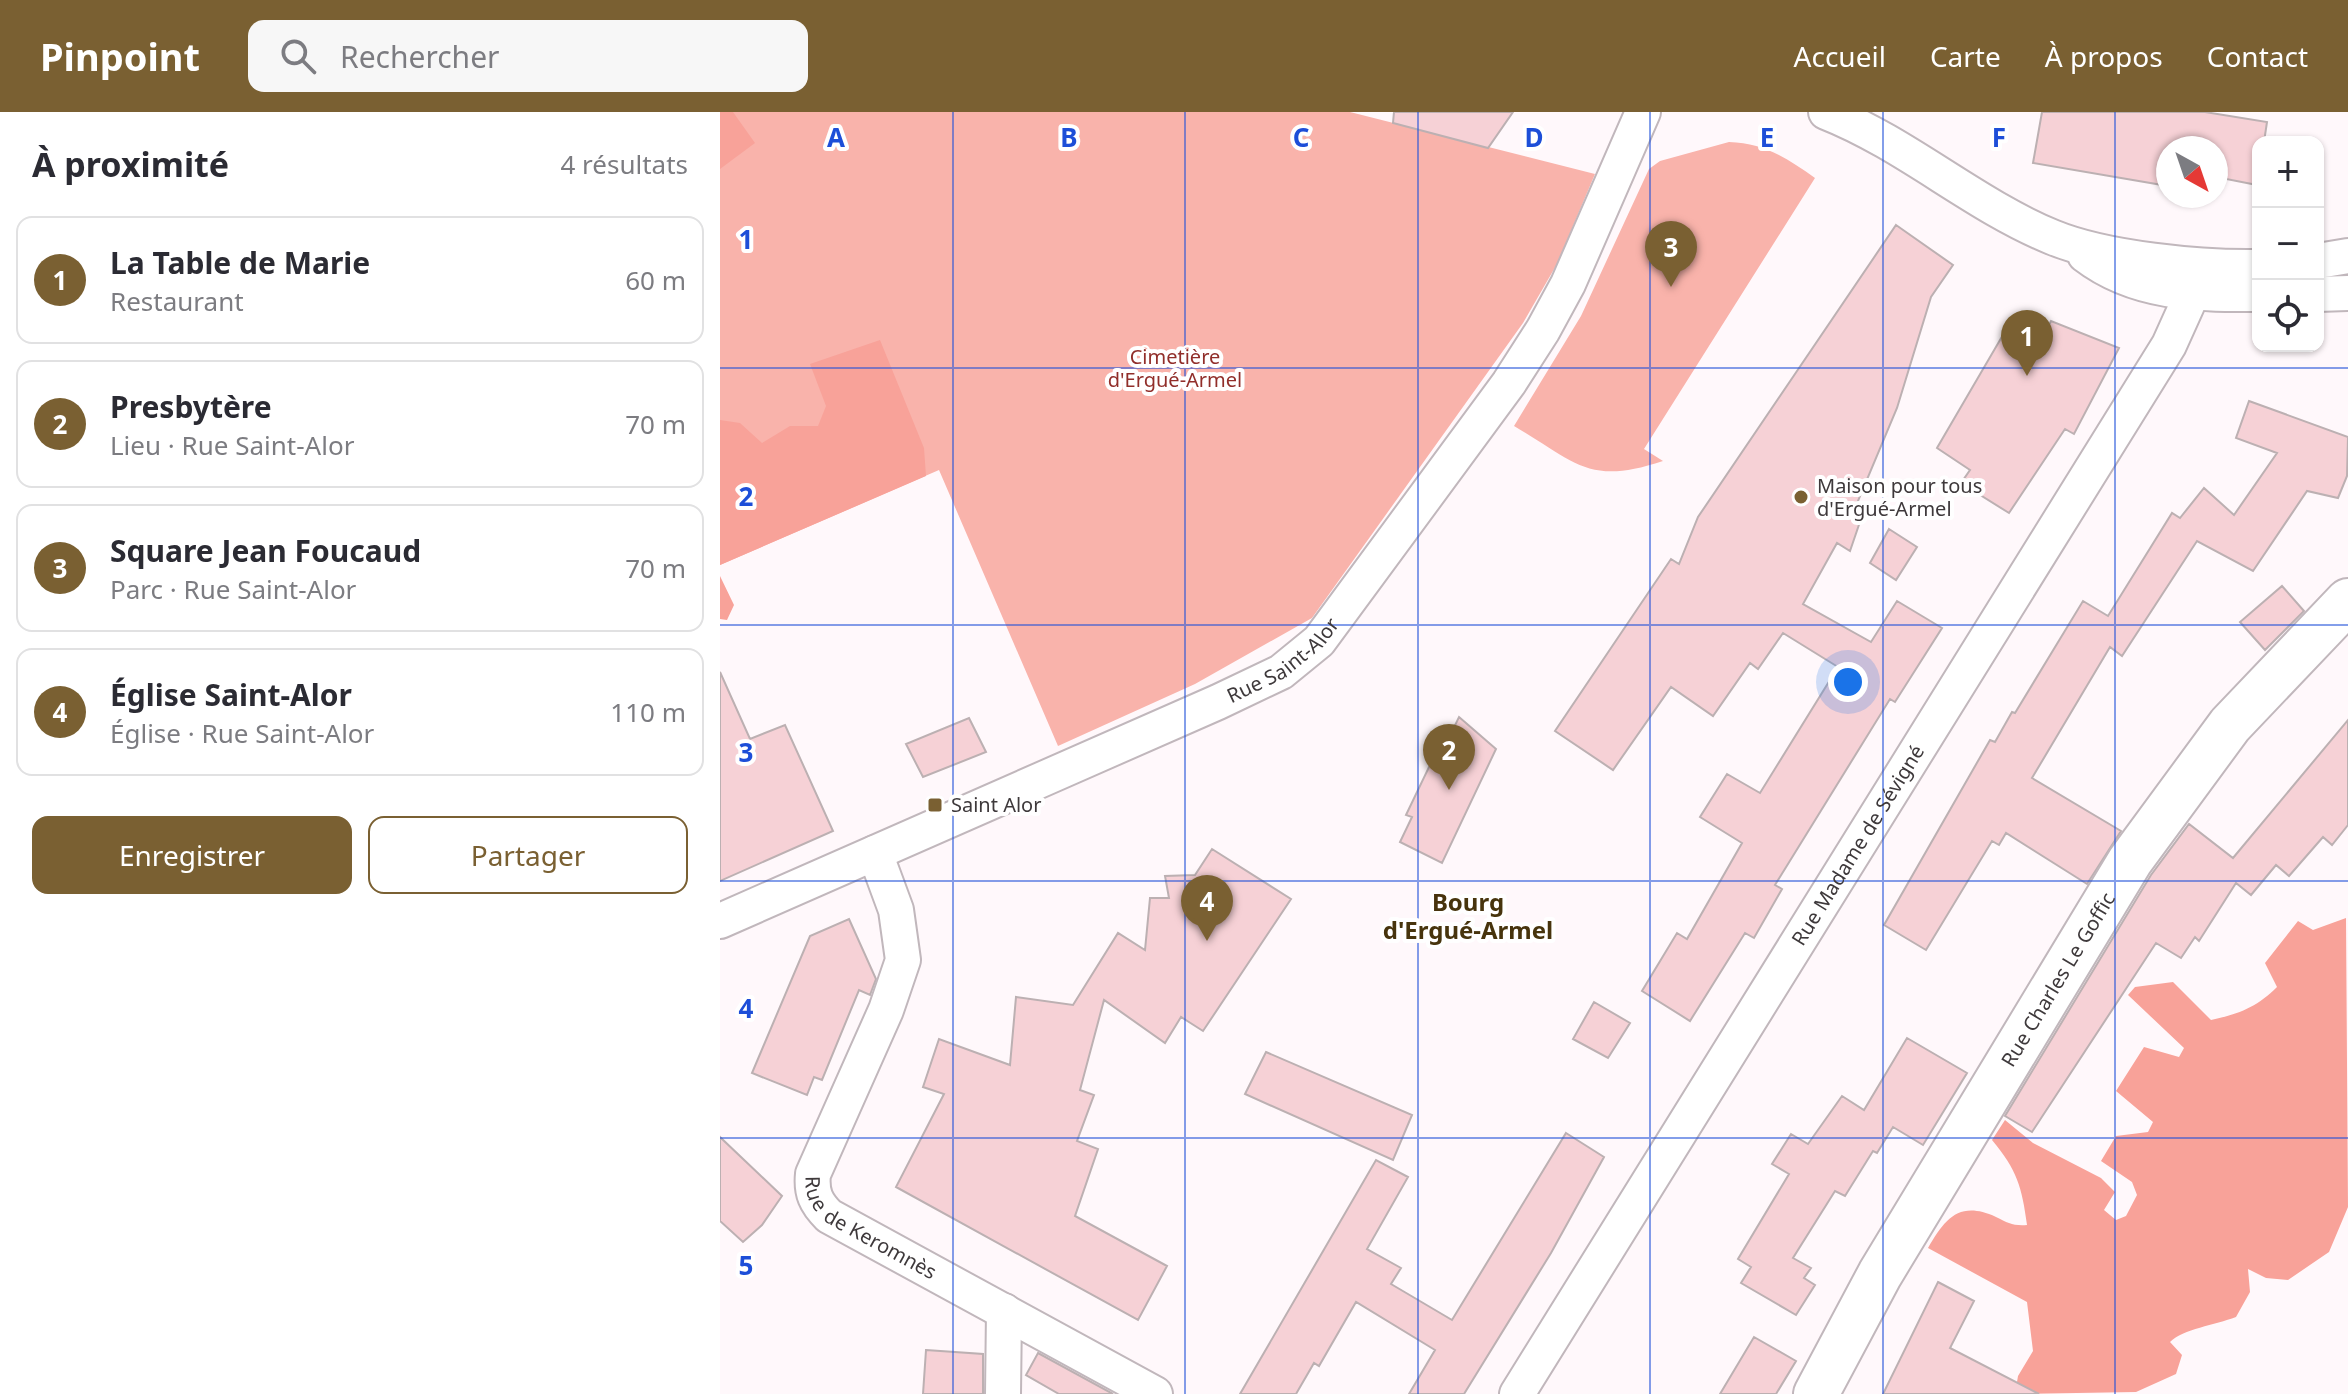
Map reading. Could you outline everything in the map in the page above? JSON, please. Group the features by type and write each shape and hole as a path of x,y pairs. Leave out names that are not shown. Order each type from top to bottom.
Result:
{"street":[{"name":"Rue Saint-Alor","path":"720,921 1218,702 1281,672 1306,655 1347,607 1528,356 1568,284 1643,112"},
{"name":"Rue Saint-Alor","path":"1627,151 1659,112"},
{"path":"1826,112 1874,132 1992,205 2068,243 2116,274 2152,287 2246,268"},
{"path":"2324,260 2348,256"},
{"path":"2187,278 2252,293"},
{"name":"Rue Madame de Sévigné","path":"1517,1394 2169,345 2189,307 2187,278"},
{"path":"2324,294 2348,293"},
{"name":"Rue Charles Le Goffic","path":"1816,1394 1904,1234 2130,861 2230,725 2348,601"},
{"name":"Rue de Keromnès","path":"875,853 896,910 903,960 886,1010 813,1174 811,1189 818,1205 829,1216 1155,1394"},
{"path":"1003,1394 1004,1311"}],"green space":[{"name":"Cimetière d'Ergué-Armel","path":"720,112 1350,112 1595,174 1557,264 1523,323 1312,618 1195,684 1058,746 939,470 720,565"},
{"path":"1729,142 1753,145 1775,153 1815,178 1644,449 1663,461 1617,471 1599,470 1569,459 1514,426 1581,316 1649,169 1660,161"}],"shaded area":[{"path":"720,112 733,112 755,143 720,169"},
{"path":"880,340 924,448 926,476 720,565 720,420 740,423 762,443 790,426 818,426 826,406 810,364"},
{"path":"720,576 734,605 727,620 720,619"},
{"path":"2346,918 2348,1207 2329,1252 2288,1280 2266,1278 2248,1269 2250,1292 2236,1317 2191,1330 2170,1342 2182,1355 2176,1374 2136,1392 2015,1394 2018,1376 2033,1351 2027,1302 1928,1248 1947,1221 1963,1212 1983,1212 2011,1224 2027,1225 2017,1180 1992,1140 2005,1120 2033,1143 2101,1178 2115,1192 2104,1210 2116,1220 2126,1216 2137,1195 2132,1182 2101,1161 2116,1136 2148,1132 2153,1122 2116,1091 2144,1047 2179,1057 2184,1048 2128,995 2135,987 2173,982 2211,1020 2239,1012 2255,1005 2277,987 2265,963 2298,921 2313,930"}],"building":[{"path":"1394,112 1513,112 1488,148 1393,123"},
{"path":"2042,112 2205,112 2267,122 2265,136 2252,136 2252,184 2228,179 2228,136 2156,136 2156,184 2033,163"},
{"name":"Maison pour tous d'Ergué-Armel","path":"1896,225 1953,265 1931,297 1897,408 1855,508 1863,513 1850,551 1837,543 1803,604 1871,642 1897,601 1942,628 1895,702 1890,699 1775,885 1782,889 1754,938 1745,933 1690,1021 1642,991 1677,933 1687,939 1742,843 1700,817 1727,774 1760,793 1838,667 1783,633 1758,669 1750,663 1713,716 1671,687 1613,770 1555,731 1671,559 1679,564 1698,517"},
{"path":"2014,316 2046,331 2051,321 2119,348 2074,434 2065,429 2009,513 1961,483 1970,470 1937,448"},
{"path":"2249,401 2348,437 2347,476 2338,498 2307,491 2253,571 2197,541 2122,656 2110,647 2032,778 2121,831 2087,884 2006,833 1999,845 1992,841 1926,950 1884,925 1990,740 1995,742 2012,712 2015,713 2083,601 2108,616 2172,513 2180,518 2204,488 2234,515 2277,453 2236,438"},
{"path":"1889,529 1917,547 1896,580 1870,563"},
{"path":"2282,586 2304,611 2265,650 2240,622"},
{"path":"720,672 750,739 785,725 833,831 720,881"},
{"path":"1459,717 1496,749 1442,863 1400,842 1412,817 1406,815 1442,740 1447,742"},
{"path":"969,718 986,752 923,777 906,744"},
{"path":"2348,720 2348,825 2332,845 2323,837 2289,876 2276,865 2251,895 2236,883 2199,941 2195,937 2181,958 2156,943 2032,1132 2005,1116 2151,875 2189,824 2233,858"},
{"path":"1212,849 1291,899 1203,1031 1181,1017 1165,1043 1104,1000 1080,1090 1094,1095 1077,1141 1098,1149 1075,1216 1167,1266 1138,1320 896,1187 944,1094 923,1087 939,1039 1010,1065 1016,997 1073,1005 1118,933 1145,950 1150,898 1169,898 1165,876 1195,875"},
{"path":"849,919 876,979 870,995 859,990 822,1080 814,1077 807,1095 752,1073 810,936"},
{"path":"1594,1002 1630,1023 1608,1058 1573,1039"},
{"path":"1907,1038 1967,1073 1923,1145 1893,1127 1877,1153 1873,1151 1845,1196 1835,1191 1793,1258 1811,1268 1804,1278 1815,1285 1796,1315 1741,1283 1751,1267 1738,1259 1789,1174 1772,1164 1791,1134 1808,1144 1842,1096 1864,1110"},
{"path":"1266,1052 1412,1115 1393,1160 1245,1094"},
{"path":"1566,1133 1604,1157 1551,1253 1464,1394 1409,1394 1435,1350 1356,1302 1319,1366 1314,1363 1296,1394 1240,1394 1376,1160 1408,1177 1367,1249 1401,1268 1391,1284 1452,1320"},
{"path":"720,1137 782,1196 762,1225 743,1242 720,1221"},
{"path":"1938,1282 1974,1301 1950,1348 2039,1394 1883,1394"},
{"path":"1754,1337 1796,1361 1776,1394 1720,1394"},
{"path":"926,1350 983,1354 983,1394 923,1394"},
{"path":"1038,1353 1113,1394 1059,1394 1026,1375"}],"place":[{"name":"Square Jean Foucaud","path":"1671,287"},
{"name":"La Table de Marie","path":"2027,376"},
{"name":"Maison pour tous d'Ergué-Armel","path":"1801,497"},
{"name":"Presbytère","path":"1449,790"},
{"name":"Saint Alor","path":"935,805"},
{"name":"Église Saint-Alor","path":"1207,941"}],"district":[{"name":"Bourg d'Ergué-Armel","path":"1468,917"}]}
